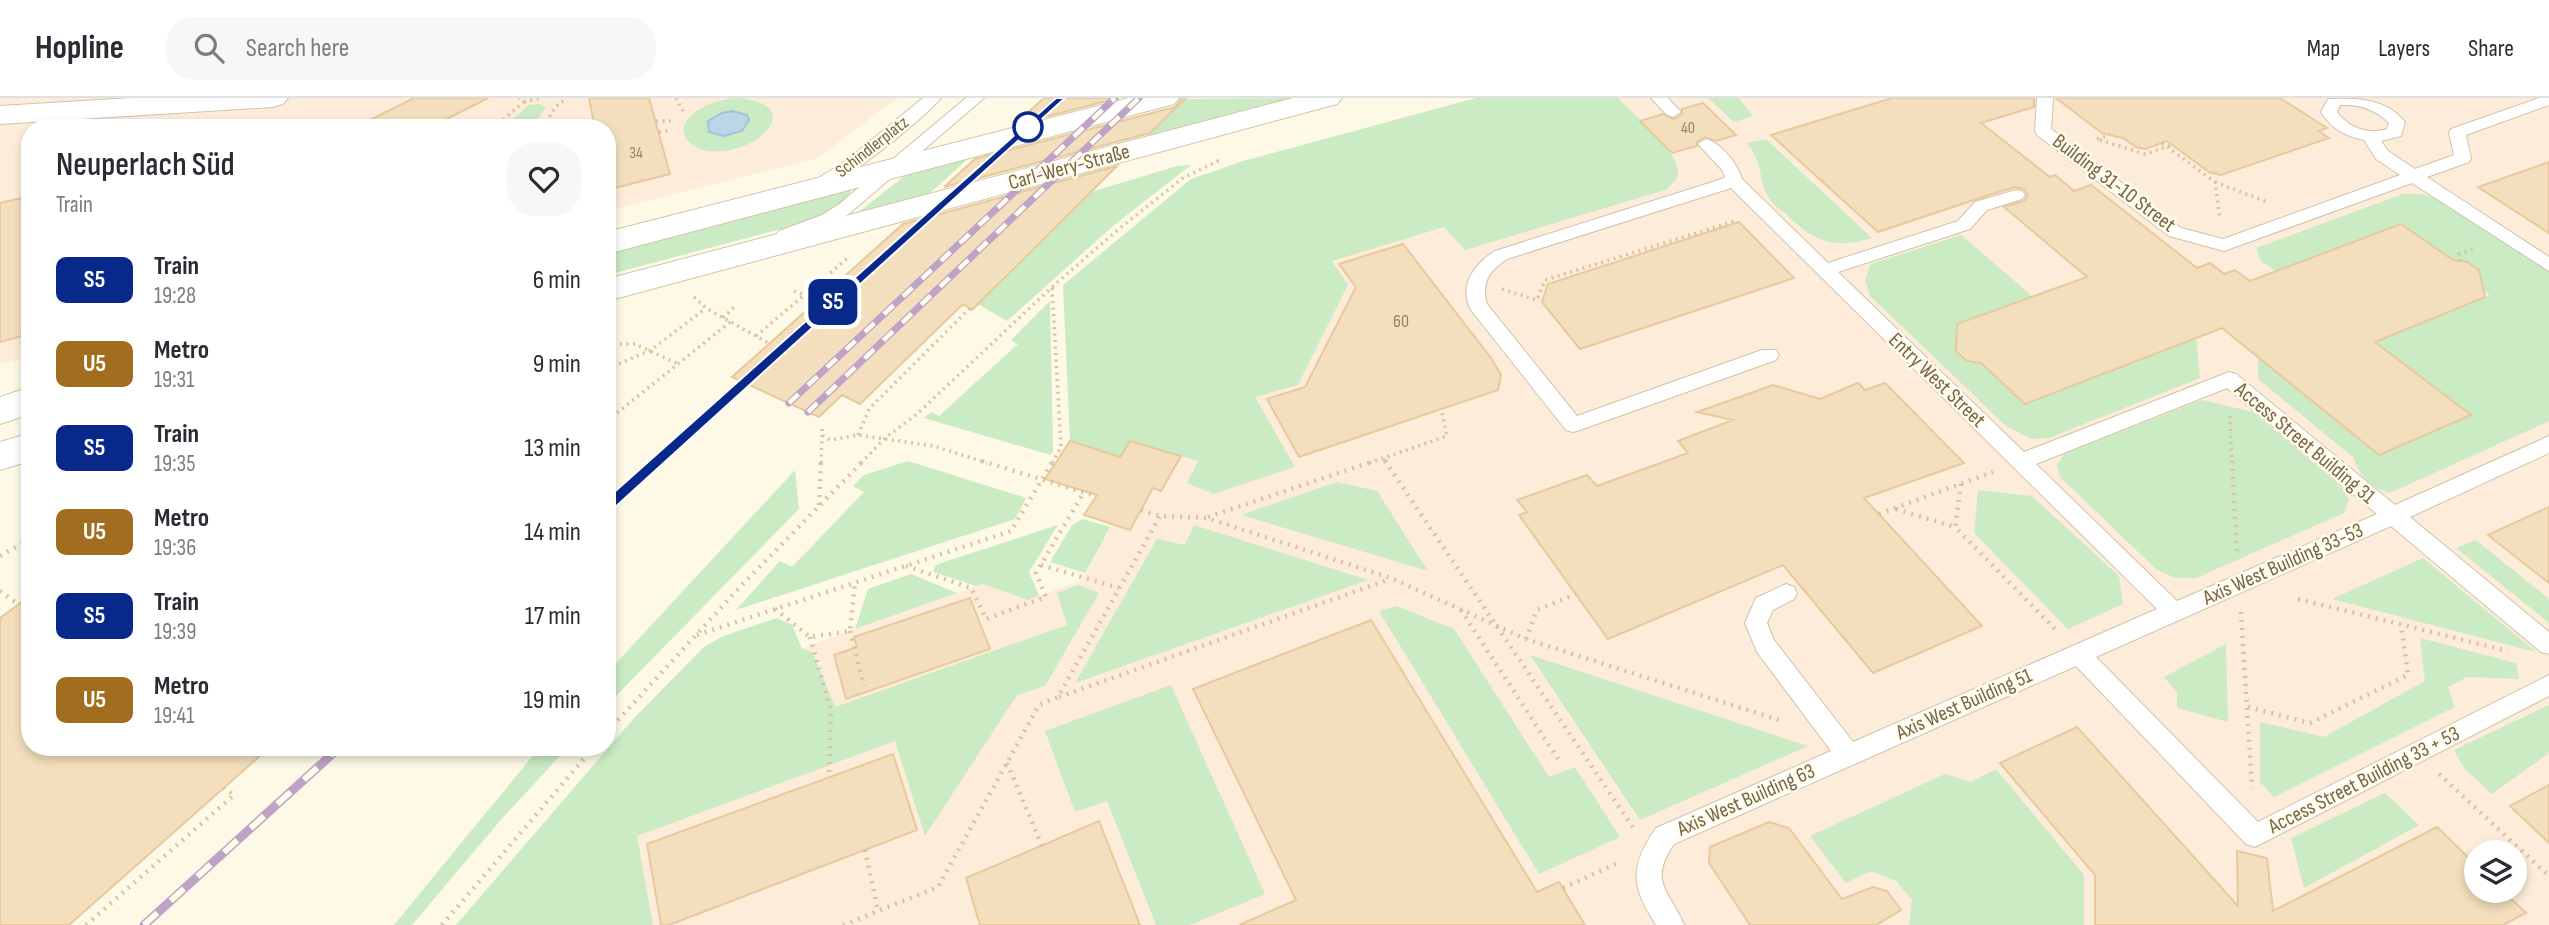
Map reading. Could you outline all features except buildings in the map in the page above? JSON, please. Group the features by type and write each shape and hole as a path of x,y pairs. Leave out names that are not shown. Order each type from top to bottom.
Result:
{"main road":[{"path":"0,116 273,98"},
{"name":"Carl-Wery-Straße","path":"616,241 1164,98"},
{"name":"Carl-Wery-Straße","path":"616,288 1327,98"},
{"path":"0,411 21,403"},
{"path":"0,456 21,449"}],"lane":[{"name":"Schindlerplatz","path":"809,190 853,164 933,98"},
{"name":"Schindlerplatz","path":"770,246 780,237 828,219 861,196 976,98"},
{"path":"1659,98 1673,112"},
{"name":"Building 31-10 Street","path":"2045,98 2042,131 2175,232 2224,244"},
{"path":"2224,244 2463,158 2457,133 2547,103"},
{"path":"2370,136 2382,155 2549,265"},
{"name":"Entry West Street","path":"1706,144 1731,169 1734,181 2174,612"},
{"path":"1734,181 1501,255 1485,265 1476,278 1474,292 1478,306 1573,425 1769,355"},
{"path":"1825,270 1964,225 1981,206 2016,195"},
{"name":"Access Street Building 31","path":"2020,461 2229,379 2392,516"},
{"name":"Axis West Building 33-53","path":"2079,654 2549,444"},
{"path":"2392,516 2549,645"},
{"path":"1786,593 1764,604 1756,623 1765,645 1842,747"},
{"name":"Axis West Building 51","path":"1842,747 2079,654"},
{"name":"Access Street Building 33 + 53","path":"2079,654 2255,836 2549,685"},
{"name":"Axis West Building 63","path":"1651,855 1665,836 1842,747"},
{"path":"1651,855 1647,878 1654,898 1671,925"}],"path":[{"path":"519,98 524,102"},
{"path":"504,119 524,102 541,98"},
{"path":"548,119 555,107 567,98"},
{"path":"676,98 683,111"},
{"path":"656,121 675,121"},
{"path":"659,132 672,130"},
{"path":"2098,139 2145,154 2170,146"},
{"path":"2162,143 2170,146 2215,182 2302,216"},
{"path":"616,722 885,438 917,414 1052,287 1183,178 1222,159"},
{"path":"2215,182 2224,244"},
{"path":"1478,306 1493,286 1537,300 1543,293 1545,280 1742,218"},
{"path":"756,336 858,250"},
{"path":"696,635 1011,531 1061,447 1052,287"},
{"path":"794,291 804,295"},
{"path":"723,318 736,305"},
{"path":"616,365 651,350 705,308"},
{"path":"858,435 869,408 970,308"},
{"path":"616,414 730,322 770,344"},
{"path":"616,342 622,340 640,344 678,364"},
{"path":"2229,379 2238,584"},
{"path":"1207,518 1447,436 1441,408"},
{"path":"819,506 822,432 830,440 858,435 934,446 1096,496"},
{"path":"1384,458 1651,855 1610,865 1563,888"},
{"path":"1879,514 2020,461"},
{"path":"1955,527 1961,484"},
{"path":"906,565 971,588 986,619 1046,597 1037,573 1084,492"},
{"path":"1894,508 1955,527 2079,654"},
{"path":"1141,510 1160,516 1207,518 1391,578 1526,639 1842,747"},
{"path":"1058,697 1160,516"},
{"path":"0,556 21,543"},
{"path":"1041,565 1119,589"},
{"path":"843,925 938,887 1039,705 1391,578"},
{"path":"855,582 850,631 864,686"},
{"path":"0,591 18,604"},
{"path":"1526,639 1537,610 1576,594"},
{"path":"2298,599 2509,651"},
{"path":"1460,608 1558,759"},
{"path":"775,609 810,637 831,711 829,777"},
{"path":"2248,708 2310,723 2408,674 2401,624"},
{"path":"2243,629 2255,836"},
{"path":"810,637 850,631"},
{"path":"2416,752 2549,876"},
{"path":"442,925 585,756"},
{"path":"1007,762 1042,846"},
{"path":"86,925 234,795 224,788"},
{"path":"866,850 878,911"}],"shaded area":[{"path":"0,98 897,98 818,158 616,209 616,119 21,119 21,359 0,364"},
{"path":"1551,98 2549,98 2549,925 468,925 676,699 819,642 983,584 1028,600 1080,581 1134,483 1109,475 1130,441 1087,319"}],"green space":[{"path":"736,98 758,102 770,109 773,118 769,128 745,146 709,151 694,146 685,136 688,118 709,104"},
{"path":"1307,98 1143,141 1186,99"},
{"path":"1476,98 1618,98 1671,154 1676,163 1677,178 1665,190 1465,250 1444,227 1332,261 1348,285 1298,385 1255,397 1295,467 1213,494 1187,483 1198,461 1130,441 1120,457 1070,441 1063,285 1191,179 1243,161"},
{"path":"1708,98 1739,98 1753,116 1734,122"},
{"path":"540,104 546,108 537,119 514,119 529,105"},
{"path":"1766,139 1872,238 1846,243 1824,240 1805,230 1774,204 1766,191 1756,157 1747,143"},
{"path":"970,157 920,202 854,216 908,173"},
{"path":"1191,165 1113,226 1007,321 978,304 1091,192 1177,166"},
{"path":"852,189 837,206 800,224 616,273 616,248"},
{"path":"2403,194 2420,194 2439,199 2549,272 2549,421 2390,493 2367,480 2359,471 2354,458 2258,379 2258,358 2379,455 2471,415 2375,342 2490,295 2471,281 2479,270 2467,262 2454,260 2401,224 2276,271 2261,261 2256,248"},
{"path":"1961,235 2032,296 1959,323 1956,351 1967,361 1981,363 2025,404 2196,338 2200,378 2049,438 2031,439 2006,426 1870,296 1865,280 1871,264"},
{"path":"1050,301 1051,455 924,418 931,412 939,416 1018,344 1011,340"},
{"path":"2202,400 2253,412 2341,486 2349,500 2344,513 2196,578 2176,578 2157,570 2060,477 2057,465 2064,454"},
{"path":"908,461 1026,498 1015,519 736,610 780,561 792,567 864,492 853,486 864,475"},
{"path":"795,470 799,509 616,696 616,663"},
{"path":"1337,482 1377,491 1428,571 1241,515"},
{"path":"1978,490 2032,496 2119,576 2123,604 2068,629 1974,533"},
{"path":"1083,519 1110,527 1085,573 1050,562 1072,525"},
{"path":"1058,525 1029,572 1039,596 1028,600 983,584 976,586 933,572 935,566 941,563"},
{"path":"1194,525 1368,580 1075,683 1157,539 1185,545"},
{"path":"2476,540 2549,599 2549,623 2456,548"},
{"path":"2423,558 2536,652 2332,599"},
{"path":"911,574 957,593 855,629 868,589"},
{"path":"1078,585 1099,593 1045,686 1017,695 925,836 895,741 637,836 653,925 456,925 601,756 616,756 616,739 635,717 704,647 723,636 777,618 792,625 802,649 812,652 835,707 1067,625 1057,593"},
{"path":"1396,606 1454,629 1549,777 1575,767 1620,837 1539,874 1379,611"},
{"path":"2420,638 2516,663 2519,679 2467,677 2448,687 2455,707 2274,797 2260,782 2260,722 2324,737 2425,681"},
{"path":"2226,644 2228,722 2177,708 2177,693 2164,677"},
{"path":"1530,655 1808,746 1640,820"},
{"path":"1171,685 1265,894 1190,925 1156,925 1107,801 1075,812 1045,731"},
{"path":"2549,705 2549,753 2492,794 2464,768 2454,750"},
{"path":"533,756 560,756 499,822 412,925 394,925"},
{"path":"1996,769 2084,875 2084,925 1909,925 1912,900 1896,881 1871,871 1846,883 1810,836 1945,774 1971,782"},
{"path":"2385,793 2419,825 2304,888 2291,838"}],"water":[{"path":"732,111 747,115 749,120 742,131 724,136 709,132 708,121"}],"railway":[{"path":"656,463 1060,98"},
{"path":"789,403 1115,98"},
{"path":"808,412 1139,98"},
{"path":"616,499 658,461"},
{"path":"144,925 330,756"}],"train":[{"name":"S5","path":"616,499 1060,98"}]}
